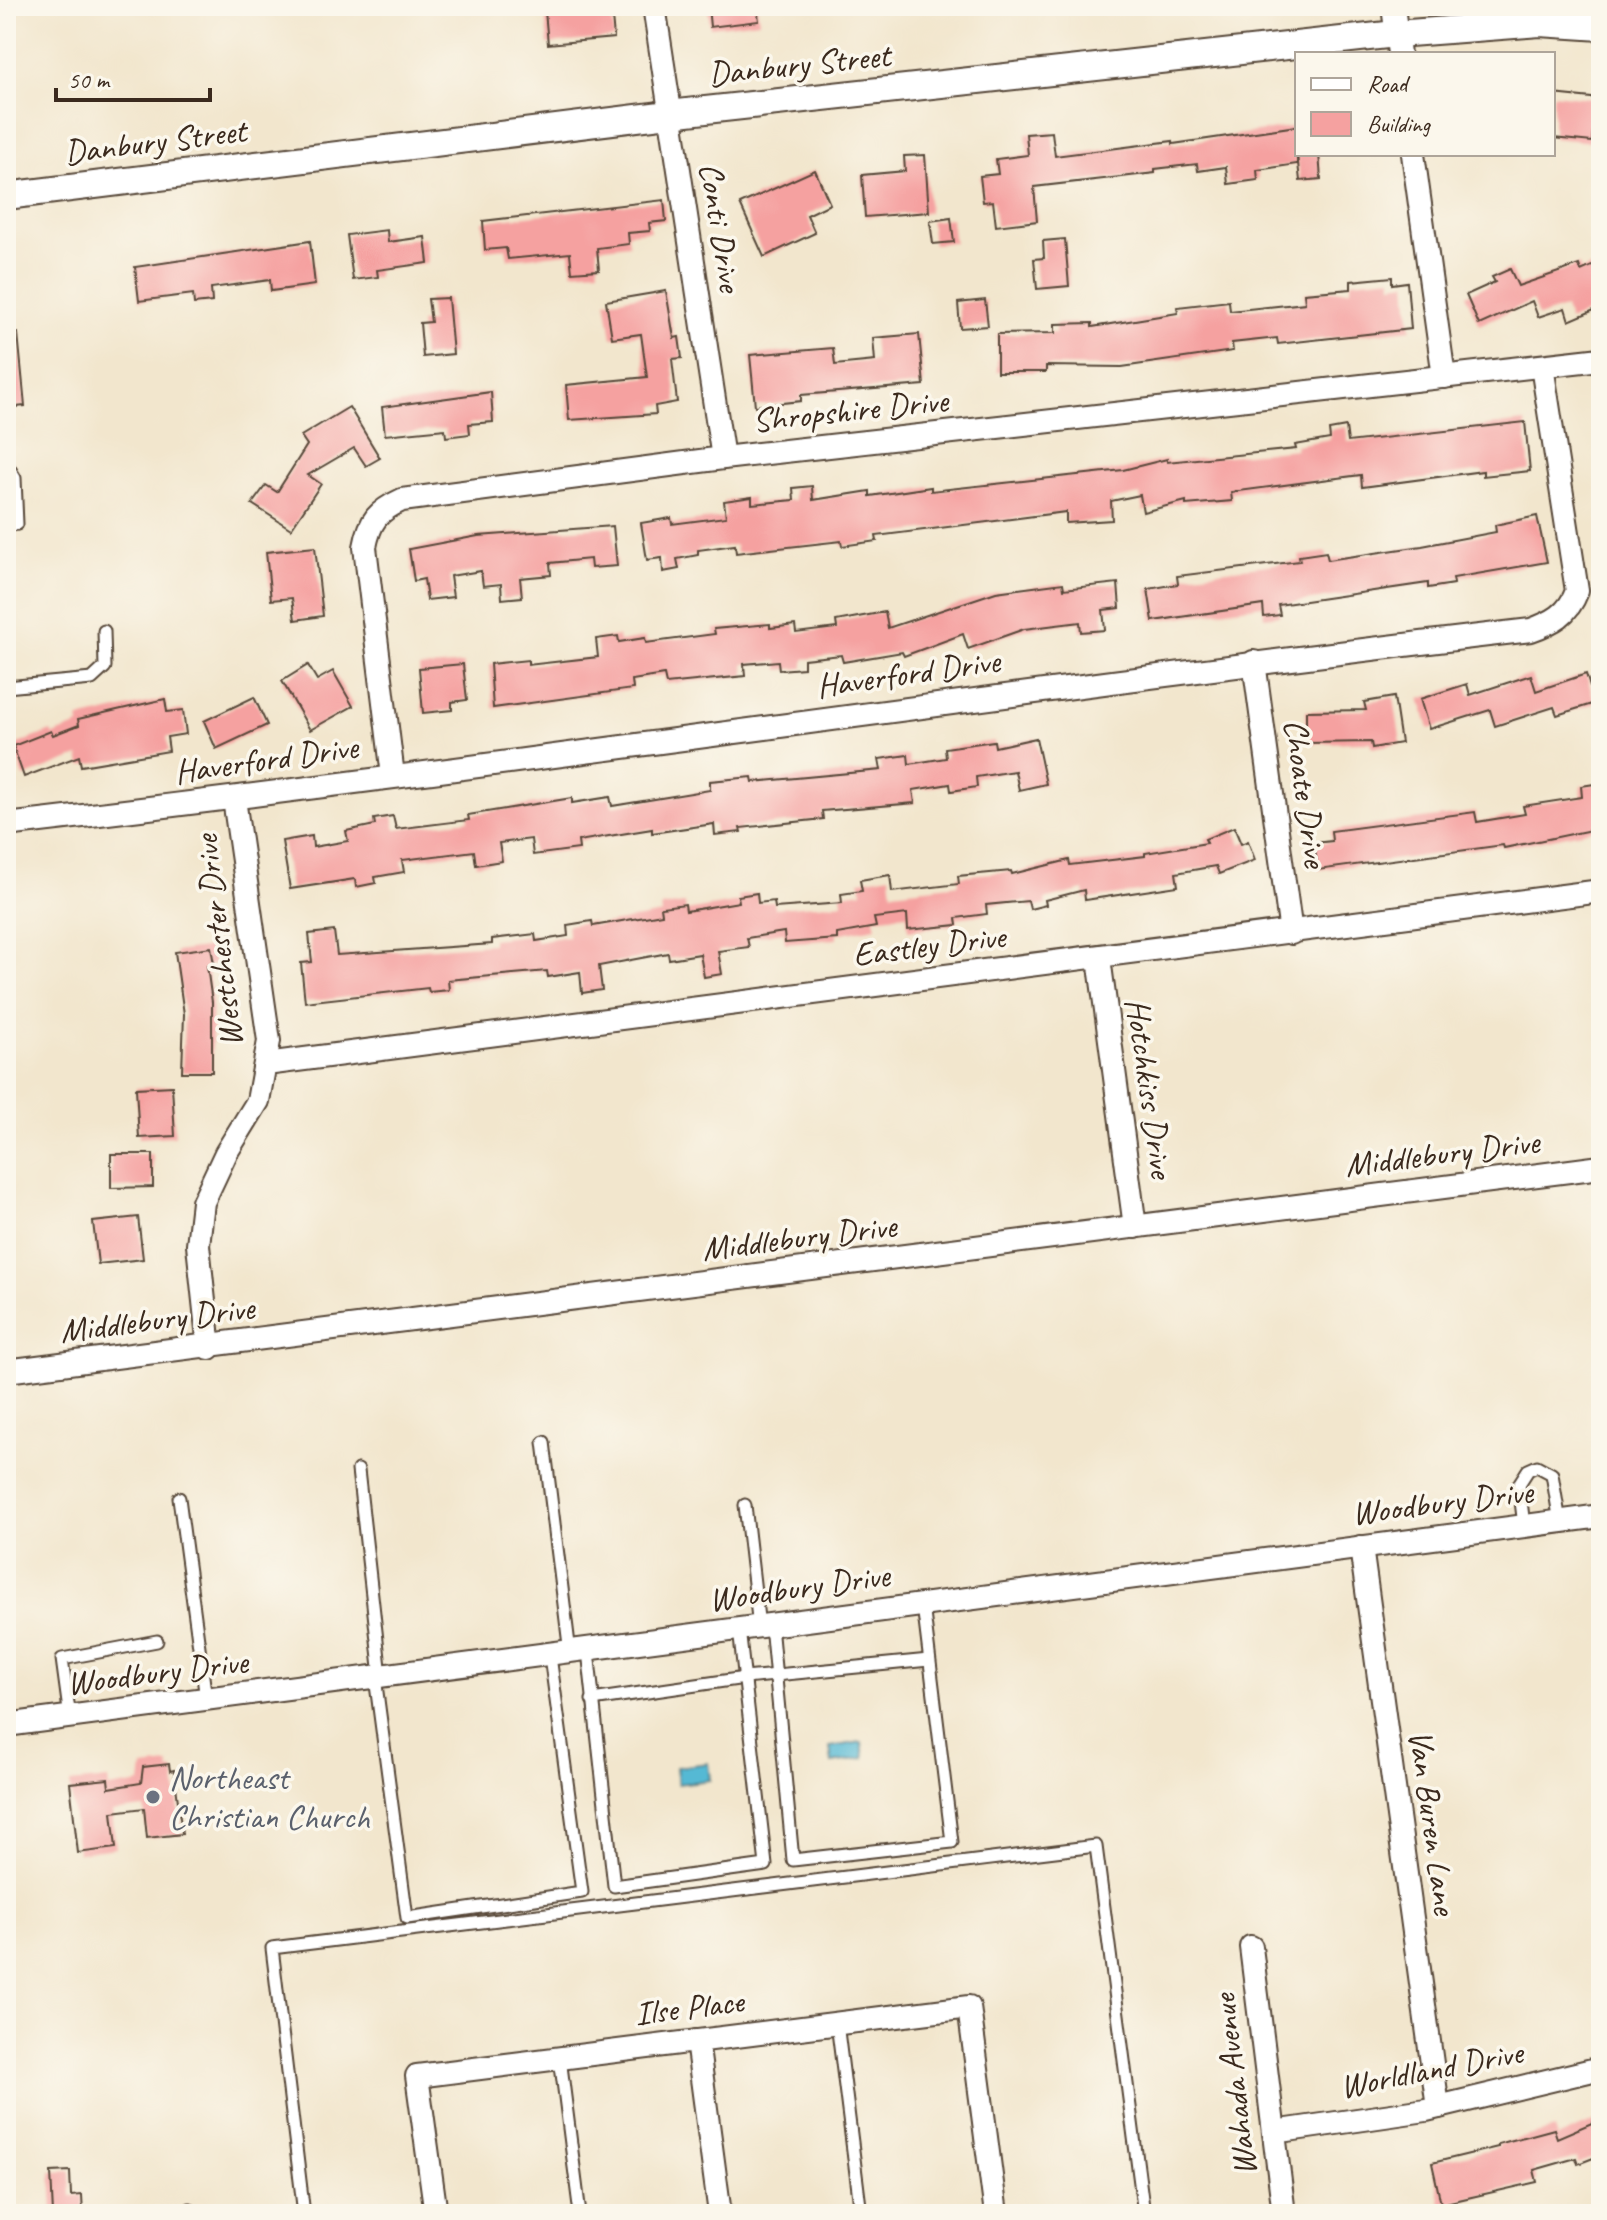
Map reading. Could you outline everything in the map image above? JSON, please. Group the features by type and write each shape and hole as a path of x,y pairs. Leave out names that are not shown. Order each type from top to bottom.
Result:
{"street":[{"name":"Conti Drive","path":"654,6 723,458"},
{"path":"1393,6 1398,44"},
{"name":"Danbury Street","path":"1315,52 1398,44 1540,23 1601,27"},
{"name":"Danbury Street","path":"6,196 669,114 1295,54"},
{"path":"1413,156 1444,377"},
{"name":"Shropshire Drive","path":"393,776 365,547 369,527 378,511 402,500 723,458 1601,359"},
{"name":"Haverford Drive","path":"6,825 234,799 1254,662 1531,630 1557,620 1573,603 1577,591 1542,366"},
{"name":"Choate Drive","path":"1254,662 1291,933"},
{"name":"Westchester Drive","path":"209,1348 198,1245 203,1202 226,1153 258,1101 269,1041 234,799"},
{"name":"Eastley Drive","path":"266,1064 1601,891"},
{"name":"Hotchkiss Drive","path":"1099,958 1135,1227"},
{"name":"Middlebury Drive","path":"6,1371 209,1348 1601,1167"},
{"name":"Woodbury Drive","path":"6,1725 1601,1516"},
{"name":"Van Buren Lane","path":"1361,1547 1438,2107"},
{"name":"Wahada Avenue","path":"1251,1947 1284,2214"},
{"name":"Ilse Place","path":"436,2214 417,2076 969,2007 996,2214"},
{"path":"697,2041 720,2214"},
{"name":"Worldland Drive","path":"1274,2132 1438,2107 1601,2068"}],"lane":[{"path":"6,463 17,524 6,526"},
{"path":"6,687 92,679 105,667 104,631"},
{"path":"358,1470 378,1676 407,1918 582,1892 570,1653 544,1442"},
{"path":"1524,1526 1519,1484 1528,1470 1537,1466 1552,1474 1560,1522"},
{"path":"179,1498 206,1699"},
{"path":"745,1505 756,1627 774,1675 793,1860 952,1842 923,1605"},
{"path":"570,1653 592,1700 614,1886 766,1865 745,1678 756,1627"},
{"path":"70,1718 62,1659 157,1641"},
{"path":"592,1700 745,1678 929,1660"},
{"path":"304,2214 272,1948 1096,1846 1144,2214"},
{"path":"837,2023 861,2214"},
{"path":"560,2058 580,2214"},
{"path":"183,2214 190,2209 203,2214"}],"water":[{"path":"862,1742 864,1758 832,1763 830,1747"},
{"path":"708,1763 710,1780 678,1784 676,1767"}],"building":[{"path":"611,6 614,38 548,44 545,11"},
{"path":"708,6 757,6 759,21 710,27"},
{"path":"1555,94 1601,99 1601,132 1593,131 1592,142 1555,138"},
{"path":"1295,126 1297,164 1257,170 1258,180 1228,184 1226,167 1198,171 1197,164 1155,169 1155,173 1034,187 1037,221 996,226 993,201 983,202 980,176 998,174 996,159 1028,155 1026,134 1052,132 1055,156 1173,141 1173,144"},
{"path":"925,155 929,212 865,217 862,175 905,171 904,156"},
{"path":"1297,156 1319,156 1321,179 1300,181"},
{"path":"815,170 830,204 807,215 815,233 764,257 740,204"},
{"path":"664,200 666,221 649,223 650,231 628,233 629,244 597,248 599,270 572,272 570,253 508,259 506,248 485,250 483,221"},
{"path":"951,218 954,242 933,244 930,221"},
{"path":"387,230 388,242 425,237 428,263 377,270 378,277 353,280 347,235"},
{"path":"1065,239 1069,286 1037,289 1034,259 1044,258 1043,241"},
{"path":"310,241 315,285 271,291 270,280 211,288 212,302 194,304 193,294 139,301 135,267"},
{"path":"1601,262 1601,307 1569,321 1565,308 1538,317 1532,301 1479,325 1466,295 1495,282 1492,277 1510,269 1518,286 1579,265 1581,271"},
{"path":"1392,277 1392,284 1407,282 1411,329 1278,344 1277,338 1232,343 1233,351 1122,367 1046,366 1046,372 997,372 997,334 1055,333 1055,324 1092,323 1092,327 1178,313 1177,307 1229,301 1230,311 1305,303 1304,293 1351,289 1351,281"},
{"path":"666,291 674,338 679,337 682,358 672,359 677,402 655,406 656,414 569,420 566,385 647,377 641,334 612,338 606,301"},
{"path":"448,298 453,354 423,357 420,323 431,322 428,299"},
{"path":"985,300 988,326 960,328 958,303"},
{"path":"18,333 25,406 6,408 6,334"},
{"path":"919,334 924,385 801,395 801,401 755,406 750,355 833,348 835,365 875,361 873,338"},
{"path":"491,392 493,422 469,424 470,434 446,437 445,429 385,435 382,407"},
{"path":"349,407 380,458 366,466 354,448 308,475 321,484 291,529 252,504 266,485 277,492 307,445 301,436"},
{"path":"1525,422 1530,471 1483,476 1483,471 1362,487 1361,475 1231,492 1232,501 1186,505 1186,501 1143,512 1140,495 1111,501 1112,520 1066,523 1066,512 876,536 877,541 842,546 841,541 736,553 735,545 698,550 698,555 677,559 679,569 663,572 662,558 647,560 641,523 671,518 672,524 726,517 724,501 752,497 752,504 794,500 793,488 812,486 813,500 870,491 870,496 931,487 931,491 1123,470 1167,459 1167,462 1296,449 1295,445 1330,439 1329,430 1346,427 1348,442"},
{"path":"1537,516 1547,562 1453,578 1454,584 1428,588 1428,583 1278,605 1280,615 1264,617 1263,605 1153,621 1148,589 1178,584 1177,576 1300,561 1299,556 1326,552 1328,560 1422,546 1496,532 1495,525"},
{"path":"613,526 617,566 591,568 590,559 550,563 551,575 520,578 522,597 502,599 501,584 483,586 481,571 450,576 453,597 427,600 424,579 414,581 409,549 478,536"},
{"path":"315,547 323,616 295,620 292,598 271,600 266,552"},
{"path":"1063,583 1064,589 1118,583 1120,608 1103,610 1105,630 1081,632 1080,622 1024,629 968,649 963,634 904,656 902,652 843,662 841,655 804,659 804,668 779,670 778,661 744,664 745,676 666,684 664,675 632,680 633,689 493,708 490,664 528,660 528,665 598,657 596,639 618,636 619,642 645,638 646,643 715,634 714,629 770,624 770,628 795,625 796,633 837,628 836,621 885,612 888,628 996,592"},
{"path":"463,664 467,700 452,702 452,710 423,713 419,668"},
{"path":"308,665 317,680 333,671 353,706 310,730 282,681"},
{"path":"1586,674 1595,703 1557,715 1554,707 1495,726 1490,710 1429,729 1420,699 1467,684 1470,695 1531,675 1536,691"},
{"path":"254,697 267,725 216,749 204,721"},
{"path":"1394,697 1401,743 1372,748 1371,742 1306,743 1306,711 1366,710 1364,702"},
{"path":"165,699 167,712 183,710 186,734 167,737 169,751 81,766 79,756 24,777 13,746 51,731 53,735 79,725 78,719"},
{"path":"1036,738 1046,784 1019,790 1015,771 976,777 977,787 951,791 950,784 913,790 915,803 822,811 823,819 740,828 741,832 715,835 714,824 652,833 652,829 578,841 579,849 533,855 531,839 499,843 502,861 476,865 474,851 402,860 404,872 375,877 376,883 356,887 355,879 290,889 282,841 312,836 313,847 348,841 346,831 375,825 374,819 393,816 396,829 469,820 468,815 572,798 572,803 610,797 612,806 710,790 710,781 752,777 753,782 881,770 879,759 908,755 909,764 946,758 945,748 994,741 995,747"},
{"path":"1601,783 1601,828 1504,848 1503,845 1318,870 1314,843 1332,841 1331,831 1475,812 1477,822 1525,814 1523,806 1582,797 1581,786"},
{"path":"1234,827 1241,844 1248,841 1255,860 1219,874 1216,866 1176,873 1178,886 1085,900 1084,890 1045,900 1046,905 1030,909 1028,901 986,905 987,914 956,918 957,925 908,930 907,914 874,918 876,927 837,934 837,939 785,943 784,932 747,938 749,947 718,951 722,974 704,977 700,954 669,959 668,953 599,966 602,990 582,993 580,972 548,977 547,971 448,980 449,990 429,992 428,988 305,1002 301,963 312,962 309,934 334,931 337,955 492,944 492,939 535,934 536,941 568,936 567,925 592,921 593,926 662,914 661,907 685,904 686,911 739,902 738,896 757,893 758,903 774,901 775,908 842,903 841,894 862,891 860,880 890,875 892,892 959,884 958,876 1011,871 1012,874 1069,860 1070,865 1145,856 1145,853 1207,843 1205,839"},
{"path":"211,947 214,964 207,966 212,1002 212,1072 182,1072 184,1014 175,952"},
{"path":"172,1086 175,1136 139,1138 136,1088"},
{"path":"111,1154 153,1154 153,1187 111,1188"},
{"path":"138,1217 143,1259 98,1264 93,1222"},
{"path":"169,1764 170,1771 174,1770 182,1834 147,1838 144,1808 112,1812 116,1848 78,1853 70,1783 108,1779 109,1788 141,1783 143,1767"},
{"path":"1601,2119 1601,2155 1578,2164 1576,2158 1534,2170 1537,2182 1441,2204 1432,2163 1554,2129 1557,2138"},
{"path":"70,2171 71,2196 82,2195 83,2214 53,2214 51,2172"}],"place":[{"name":"Northeast Christian Church","path":"153,1797"}]}
